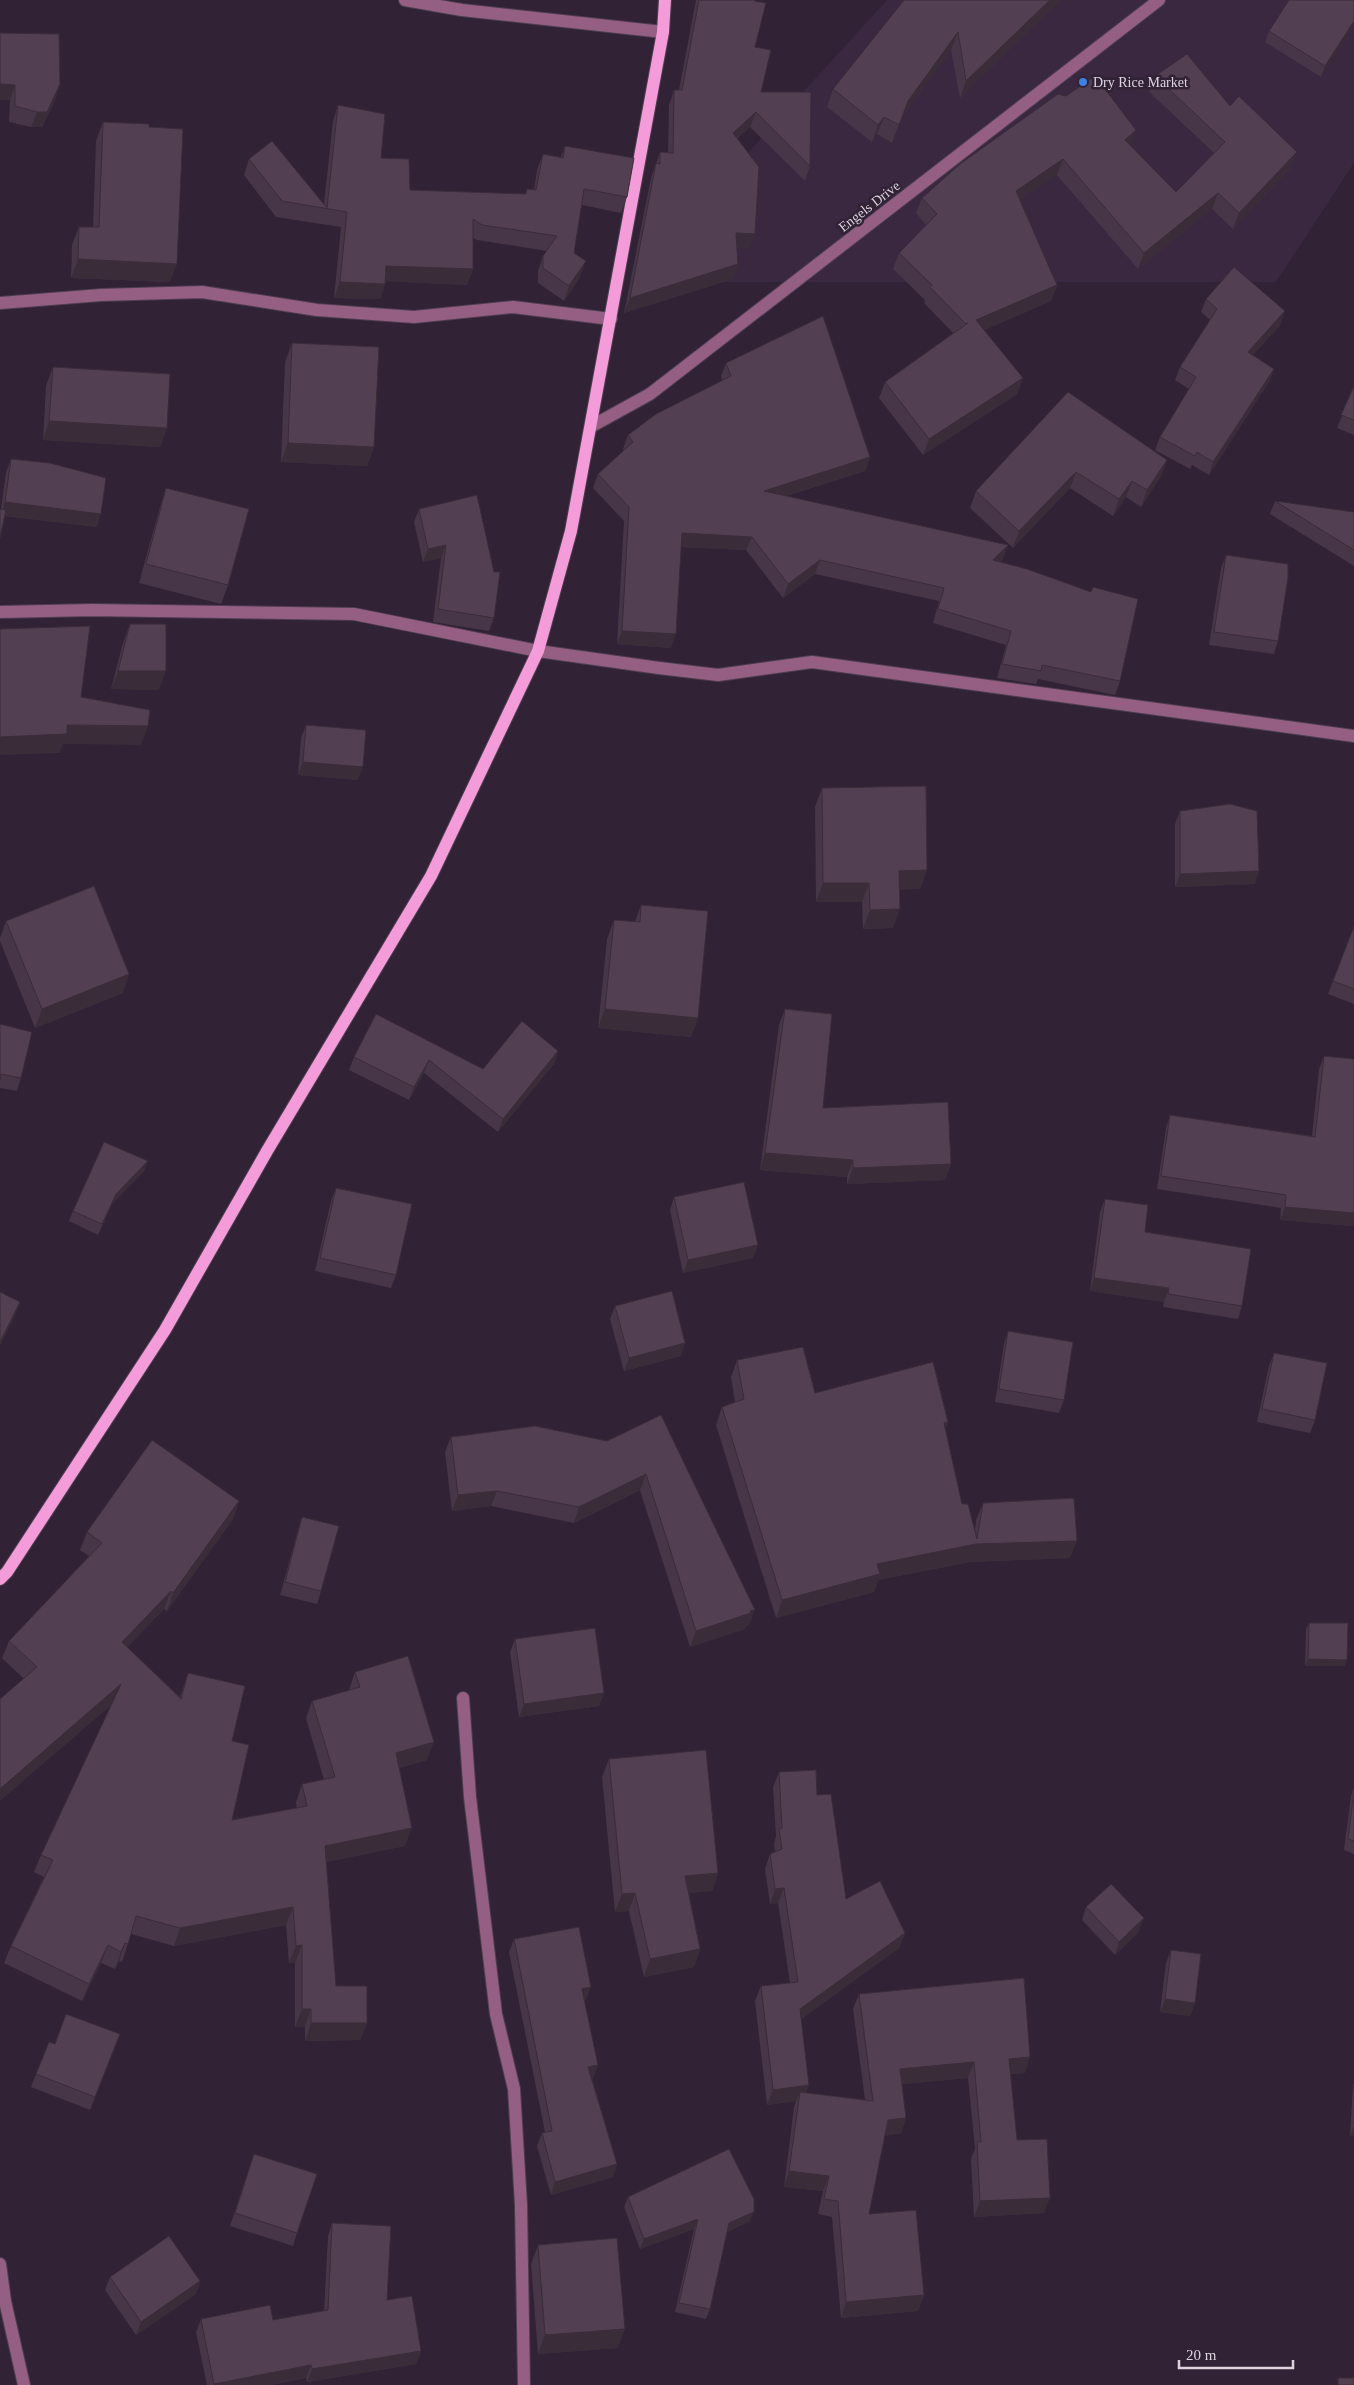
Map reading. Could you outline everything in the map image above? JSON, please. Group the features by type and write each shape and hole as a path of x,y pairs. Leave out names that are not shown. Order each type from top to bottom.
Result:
{"main road":[{"path":"0,1579 8,1572 165,1330 267,1151 430,876 538,651 572,531 663,32 665,0"}],"street":[{"path":"405,0 462,10 663,32"},
{"name":"Engels Drive","path":"592,426 650,394 1159,0"},
{"path":"0,303 101,295 202,292 317,310 414,317 514,307 611,319"},
{"path":"0,612 92,610 354,614 538,651 718,675 812,662 1354,736"},
{"path":"463,1698 470,1797 496,2014 514,2088 521,2205 524,2385"},
{"path":"0,2264 3,2302 24,2385"}],"shaded area":[{"name":"Dry Rice Market","path":"887,0 1354,0 1354,163 1276,282 630,282"}],"building":[{"path":"699,0 755,0 766,3 755,47 771,50 761,92 811,92 810,166 756,112 733,133 759,167 755,234 736,233 738,264 630,298 656,163 660,164 660,152 673,153 674,90 682,90"},
{"path":"904,0 1050,0 966,81 958,32 908,101 899,125 884,117 878,125 833,89"},
{"path":"1289,0 1354,0 1354,21 1325,66 1269,31"},
{"path":"0,33 59,34 60,84 47,112 37,112 15,106 15,85 0,84"},
{"path":"1187,54 1230,106 1239,96 1297,152 1239,213 1218,193 1144,253 1063,159 1016,191 1057,285 976,320 1023,378 929,439 885,382 968,323 966,324 930,287 932,285 899,253 937,214 922,198 960,164 1058,94 1066,96 1095,76 1136,130 1125,140 1176,192 1225,142 1155,76"},
{"path":"338,105 385,114 381,158 409,159 410,190 526,194 527,189 536,190 543,154 563,158 565,146 634,158 627,197 584,189 574,253 586,261 569,286 543,268 543,256 557,236 482,225 473,219 473,269 386,266 385,284 340,282 347,212 282,201 249,159 272,141 327,208"},
{"path":"103,122 149,124 149,127 183,129 177,264 78,259 79,227 99,227"},
{"path":"1234,267 1285,311 1248,352 1274,369 1213,462 1197,452 1195,456 1160,437 1196,377 1180,367 1217,309 1206,299"},
{"path":"823,316 870,457 764,491 1008,545 993,560 1027,569 1091,592 1093,587 1138,599 1120,681 1042,665 1041,671 1002,664 1011,631 938,609 944,588 820,560 788,584 752,537 682,533 676,634 622,631 629,507 598,474 633,442 628,435 656,414 731,376 726,363"},
{"path":"292,343 379,347 374,447 288,443"},
{"path":"53,367 170,374 167,428 49,421"},
{"path":"1354,386 1354,420 1341,415"},
{"path":"1068,392 1167,460 1147,490 1132,481 1119,499 1076,472 1019,531 976,491"},
{"path":"11,459 50,463 106,478 101,514 5,502"},
{"path":"166,488 249,509 228,585 146,564"},
{"path":"477,495 494,572 500,572 494,618 438,609 446,545 428,549 419,509"},
{"path":"1275,501 1354,512 1354,550"},
{"path":"0,509 6,510 0,538"},
{"path":"1226,555 1288,564 1288,578 1278,641 1214,632"},
{"path":"130,624 166,624 166,671 118,671"},
{"path":"90,626 81,697 150,710 148,726 67,725 67,734 0,737 0,629"},
{"path":"306,725 366,730 363,767 303,762"},
{"path":"926,786 927,870 899,871 900,909 870,910 869,883 823,883 822,788"},
{"path":"1230,804 1257,811 1259,871 1180,874 1180,811"},
{"path":"94,886 129,974 42,1009 6,921"},
{"path":"641,905 708,911 698,1018 605,1009 614,920 640,922"},
{"path":"1354,926 1354,989 1333,981"},
{"path":"785,1009 832,1014 823,1108 948,1102 951,1164 853,1168 853,1160 765,1153"},
{"path":"376,1014 483,1069 522,1021 558,1051 503,1119 429,1060 414,1087 354,1057"},
{"path":"0,1024 32,1032 21,1078 1,1074 0,1080"},
{"path":"1324,1056 1354,1059 1354,1213 1285,1207 1286,1195 1161,1176 1170,1115 1315,1137"},
{"path":"104,1142 148,1161 116,1194 102,1224 73,1211"},
{"path":"744,1182 758,1245 688,1260 674,1197"},
{"path":"336,1188 412,1204 396,1275 320,1258"},
{"path":"1105,1199 1148,1205 1145,1232 1251,1249 1242,1306 1168,1294 1169,1288 1094,1278"},
{"path":"672,1291 685,1343 629,1358 615,1306"},
{"path":"0,1292 20,1302 0,1342"},
{"path":"1008,1331 1073,1342 1064,1400 999,1389"},
{"path":"803,1347 815,1393 933,1362 948,1422 944,1423 962,1504 968,1504 977,1539 983,1503 1074,1498 1077,1541 976,1544 877,1564 880,1574 782,1600 722,1407 744,1399 737,1360"},
{"path":"1274,1353 1327,1363 1315,1420 1262,1409"},
{"path":"661,1415 755,1610 696,1631 646,1474 579,1507 497,1491 458,1495 451,1437 535,1426 607,1441"},
{"path":"152,1440 239,1501 173,1593 171,1591 122,1642 181,1699 188,1673 245,1686 232,1741 249,1745 232,1820 307,1806 302,1784 335,1777 312,1701 360,1687 355,1672 408,1656 434,1742 396,1753 412,1828 325,1846 336,1986 367,1986 367,2023 311,2023 311,2009 302,2009 302,1945 296,1946 293,1907 180,1928 136,1916 128,1944 125,1943 121,1952 108,1945 89,1984 11,1946 53,1860 41,1855 121,1684 0,1789 0,1699 37,1667 9,1641 102,1543 87,1532"},
{"path":"302,1517 339,1526 321,1591 285,1582"},
{"path":"1309,1623 1348,1623 1347,1660 1308,1659"},
{"path":"595,1628 604,1693 524,1704 515,1639"},
{"path":"706,1750 718,1873 685,1876 700,1949 650,1959 635,1893 622,1894 609,1759"},
{"path":"816,1770 817,1795 831,1794 846,1899 880,1881 905,1933 800,2009 809,2085 773,2090 761,1986 798,1982 784,1888 775,1889 770,1854 782,1849 779,1829 782,1828 779,1772"},
{"path":"1354,1792 1354,1841 1348,1839"},
{"path":"1111,1884 1144,1918 1119,1942 1086,1907"},
{"path":"579,1927 591,1987 582,1989 598,2065 588,2067 617,2164 555,2182 542,2133 552,2131 514,1939"},
{"path":"1171,1950 1201,1954 1195,2003 1165,1999"},
{"path":"1024,1978 1030,2057 1009,2059 1017,2140 1047,2139 1050,2198 980,2201 977,2142 981,2142 974,2062 900,2069 906,2118 888,2120 869,2214 916,2210 924,2295 846,2302 838,2201 824,2199 829,2176 789,2171 800,2092 873,2101 859,1994"},
{"path":"66,2014 120,2034 95,2097 36,2074 49,2042 55,2044"},
{"path":"729,2149 754,2199 754,2212 729,2223 710,2309 679,2303 698,2219 644,2239 628,2197"},
{"path":"254,2154 317,2174 297,2233 235,2213"},
{"path":"332,2223 391,2226 387,2300 412,2296 421,2351 312,2369 311,2365 214,2384 201,2319 270,2305 273,2320 328,2310"},
{"path":"169,2236 200,2281 141,2322 110,2277"},
{"path":"617,2238 625,2329 545,2335 538,2245"},
{"path":"1338,2378 1354,2378 1354,2385 1338,2385"}],"place":[{"name":"Dry Rice Market","path":"1083,82"}]}
